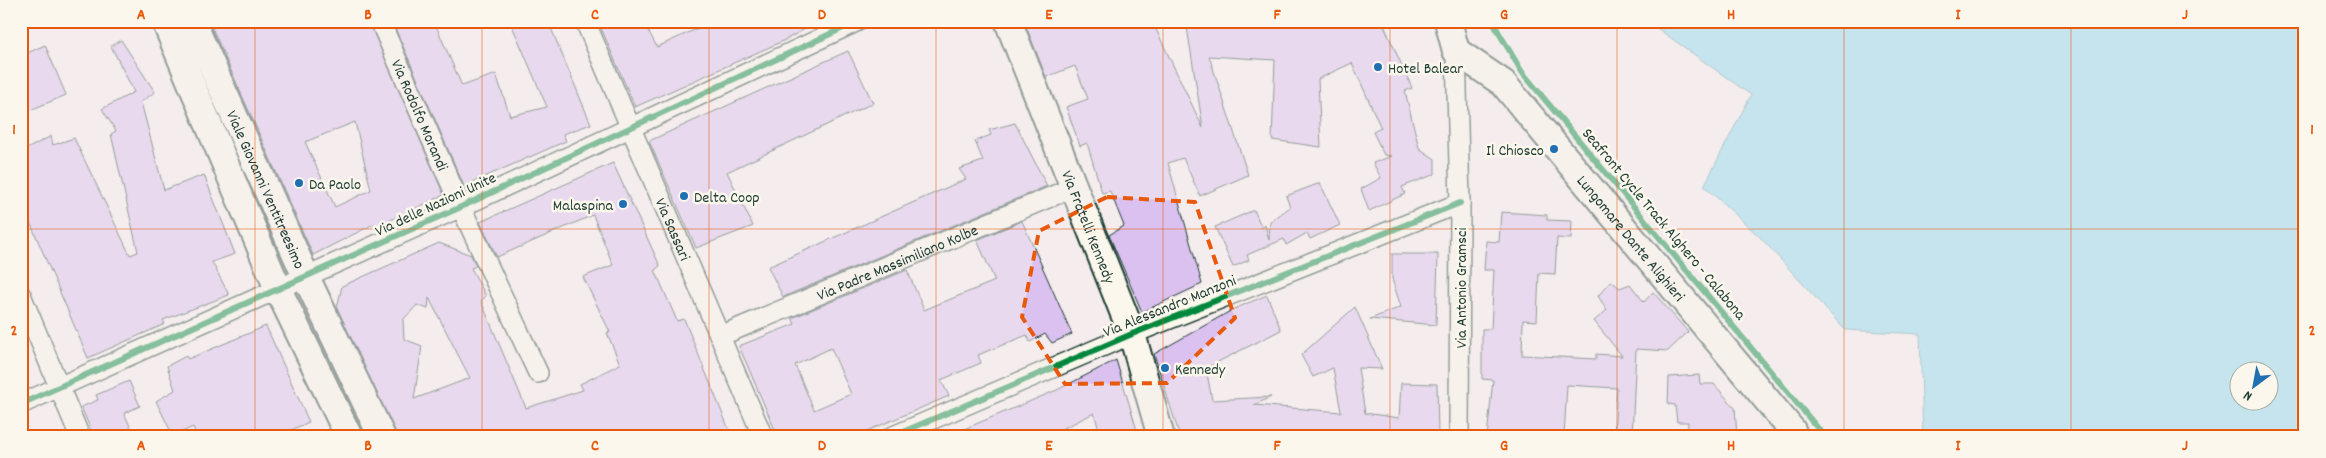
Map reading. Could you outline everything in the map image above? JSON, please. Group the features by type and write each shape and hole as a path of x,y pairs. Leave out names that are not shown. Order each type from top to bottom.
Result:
{"street":[{"name":"Viale Giovanni Ventitreesimo","path":"165,21 212,99 306,277 382,437"},
{"name":"Viale Giovanni Ventitreesimo","path":"192,21 212,99 278,289 349,437"},
{"name":"Via Rodolfo Morandi","path":"380,21 461,207 538,373"},
{"name":"Via Sassari","path":"586,21 763,437"},
{"name":"Via delle Nazioni Unite","path":"21,404 461,207 858,21"},
{"name":"Via Fratelli Kennedy","path":"1008,21 1132,334 1161,437"},
{"name":"Via Antonio Gramsci","path":"1448,21 1456,51 1460,203 1459,437"},
{"name":"Lungomare Dante Alighieri","path":"1456,51 1503,83 1786,423 1795,437"},
{"name":"Via Padre Massimiliano Kolbe","path":"720,336 1074,188"},
{"name":"Via Alessandro Manzoni","path":"891,437 1132,334 1460,203"},
{"path":"21,295 80,437"}],"highlighted area":[{"path":"1107,197 1195,202 1235,318 1167,383 1065,384 1022,317 1039,231"}],"water":[{"path":"1647,21 2305,21 2305,437 1923,437 1920,334 1845,330 1760,237 1704,186 1751,95"}],"building":[{"path":"209,21 369,21 444,195 376,227 374,224 313,255","holes":["355,122 371,190 335,207 305,142"]},
{"path":"392,21 434,21 462,86 496,74 510,116 547,107 510,21 548,21 591,124 563,134 566,141 464,186"},
{"path":"598,21 643,21 657,47 714,21 820,21 783,41 635,107"},
{"path":"1039,21 1127,26 1128,21 1152,21 1203,128 1186,21 1382,21 1412,88 1405,91 1419,148 1435,159 1435,174 1402,187 1405,194 1369,211 1361,189 1381,178 1373,163 1392,156 1384,155 1373,132 1381,128 1352,63 1318,79 1321,147 1272,140 1275,60 1209,56 1248,175 1200,196 1183,158 1168,163 1202,284 1142,312 1109,235 1124,226 1110,191 1102,193 1087,143 1080,146 1066,107 1088,99 1075,66 1046,77 1026,26"},
{"path":"121,40 155,92 141,102 164,190 204,175 235,254 212,262 229,295 163,320 165,324 88,358 21,201 21,152 51,136 53,145 74,138 130,255 138,252 111,134 116,131 102,109 134,92 111,46"},
{"path":"45,45 66,95 21,114 21,56"},
{"path":"848,51 873,103 727,172 753,226 696,248 649,141"},
{"path":"1015,123 1047,186 783,297 768,267 966,179 959,169 983,161 975,141 991,135 989,130"},
{"path":"613,163 660,266 655,270 677,321 684,319 732,437 397,437 337,308 342,286 439,243 471,255 476,266 471,268 486,296 481,301 526,408 583,390 580,384 620,364 607,333 610,332 583,277 613,265 593,215 497,257 480,222","holes":["429,298 470,378 414,399 422,346 404,339 403,320 417,305 428,309"]},
{"path":"1320,183 1340,225 1310,239 1307,233 1286,245 1284,239 1247,255 1249,260 1233,267 1215,227 1254,210 1262,228 1265,225 1269,240 1270,222 1290,207 1286,196"},
{"path":"1501,212 1547,215 1547,220 1572,221 1571,239 1557,238 1555,274 1539,273 1537,321 1523,320 1522,355 1596,359 1596,354 1622,356 1594,321 1607,310 1598,296 1611,281 1620,288 1630,284 1644,302 1653,292 1688,332 1668,351 1636,349 1632,437 1614,437 1617,388 1567,385 1564,437 1487,437 1493,380 1482,379 1482,329 1491,329 1494,270 1484,270 1486,241 1499,242"},
{"path":"1022,221 1072,334 1052,343 1045,334 1030,342 1027,335 978,355 981,363 941,380 949,396 853,437 778,437 739,346 795,324 792,318 907,270 924,310 995,281 977,240","holes":["831,348 851,394 814,410 795,365"]},
{"path":"1392,254 1438,254 1436,325 1370,319 1401,307 1392,279"},
{"path":"1267,295 1281,330 1206,368 1212,400 1271,397 1254,405 1341,412 1333,368 1313,377 1301,355 1355,307 1382,369 1358,368 1365,413 1399,418 1401,383 1437,384 1438,437 1180,437 1154,354 1234,309"},
{"path":"266,326 309,422 275,437 197,437 193,427 173,436 156,401 175,390 167,366 186,356 188,359"},
{"path":"1116,360 1139,437 1101,437 1094,413 1046,437 1041,430 1028,437 945,437 1057,390"},
{"path":"1699,375 1700,384 1714,384 1735,408 1737,437 1687,437 1688,422 1677,422 1675,405 1668,404 1669,377"},
{"path":"129,381 140,406 124,413 135,437 94,437 81,407 98,400 96,395"}],"cycle path":[{"path":"21,404 461,207 858,21"},
{"name":"Seafront Cycle Track Alghero - Calabona","path":"1492,21 1522,72 1825,437"},
{"path":"891,437 1132,334 1460,203"}],"place":[{"name":"Hotel Balear","path":"1378,67"},
{"name":"Il Chiosco","path":"1554,149"},
{"name":"Da Paolo","path":"299,183"},
{"name":"Delta Coop","path":"684,196"},
{"name":"Malaspina","path":"623,204"},
{"name":"Kennedy","path":"1165,368"}]}
